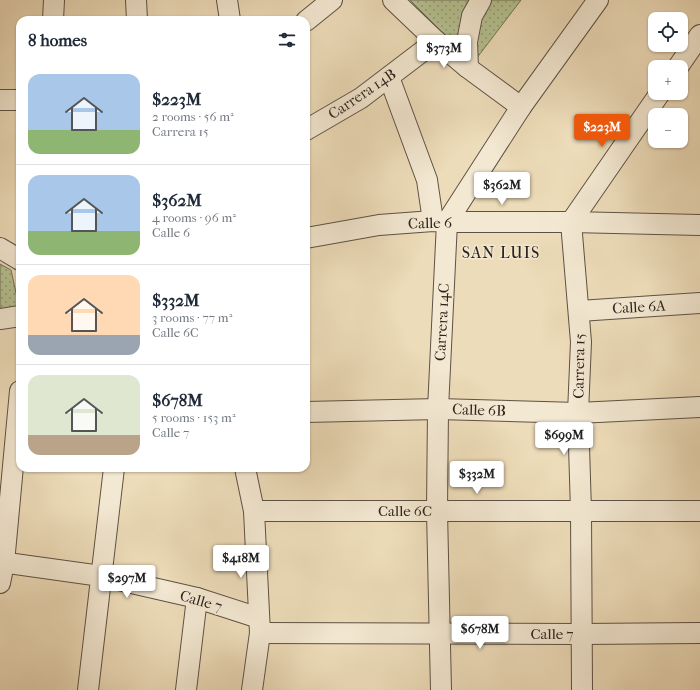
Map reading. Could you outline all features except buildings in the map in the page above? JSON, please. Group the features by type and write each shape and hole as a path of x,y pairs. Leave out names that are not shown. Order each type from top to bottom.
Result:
{"street":[{"path":"53,16 54,0"},
{"path":"136,0 137,16"},
{"path":"227,0 229,16"},
{"path":"310,18 332,0"},
{"path":"393,0 436,41 468,68 521,107"},
{"path":"468,68 467,42 472,16 481,0"},
{"path":"440,222 598,0"},
{"path":"683,60 700,34"},
{"name":"Carrera 14B","path":"310,128 361,98 436,41"},
{"name":"Carrera 14C","path":"389,76 428,180 440,222 437,511 440,690"},
{"path":"0,100 16,100"},
{"path":"571,222 655,100"},
{"name":"Calle 6","path":"310,237 379,225 440,222 571,222 700,225"},
{"name":"Carrera 15","path":"571,222 582,342 578,413 581,511 582,690"},
{"path":"0,248 16,258"},
{"name":"Calle 6A","path":"578,310 700,303"},
{"path":"0,318 16,316"},
{"name":"Calle 6B","path":"310,412 438,409 578,413 700,407"},
{"path":"0,583 16,428"},
{"path":"88,690 114,472"},
{"path":"246,472 254,511 259,626 252,690"},
{"name":"Calle 6C","path":"254,511 700,511"},
{"name":"Calle 7","path":"2,562 101,576 197,598 259,626 440,633 700,633"},
{"path":"186,690 197,598"}],"green space":[{"path":"410,0 521,0 473,63"},
{"path":"0,264 11,270 16,293 16,312 0,314"}],"district":[{"name":"SAN LUIS","path":"501,252"}]}
